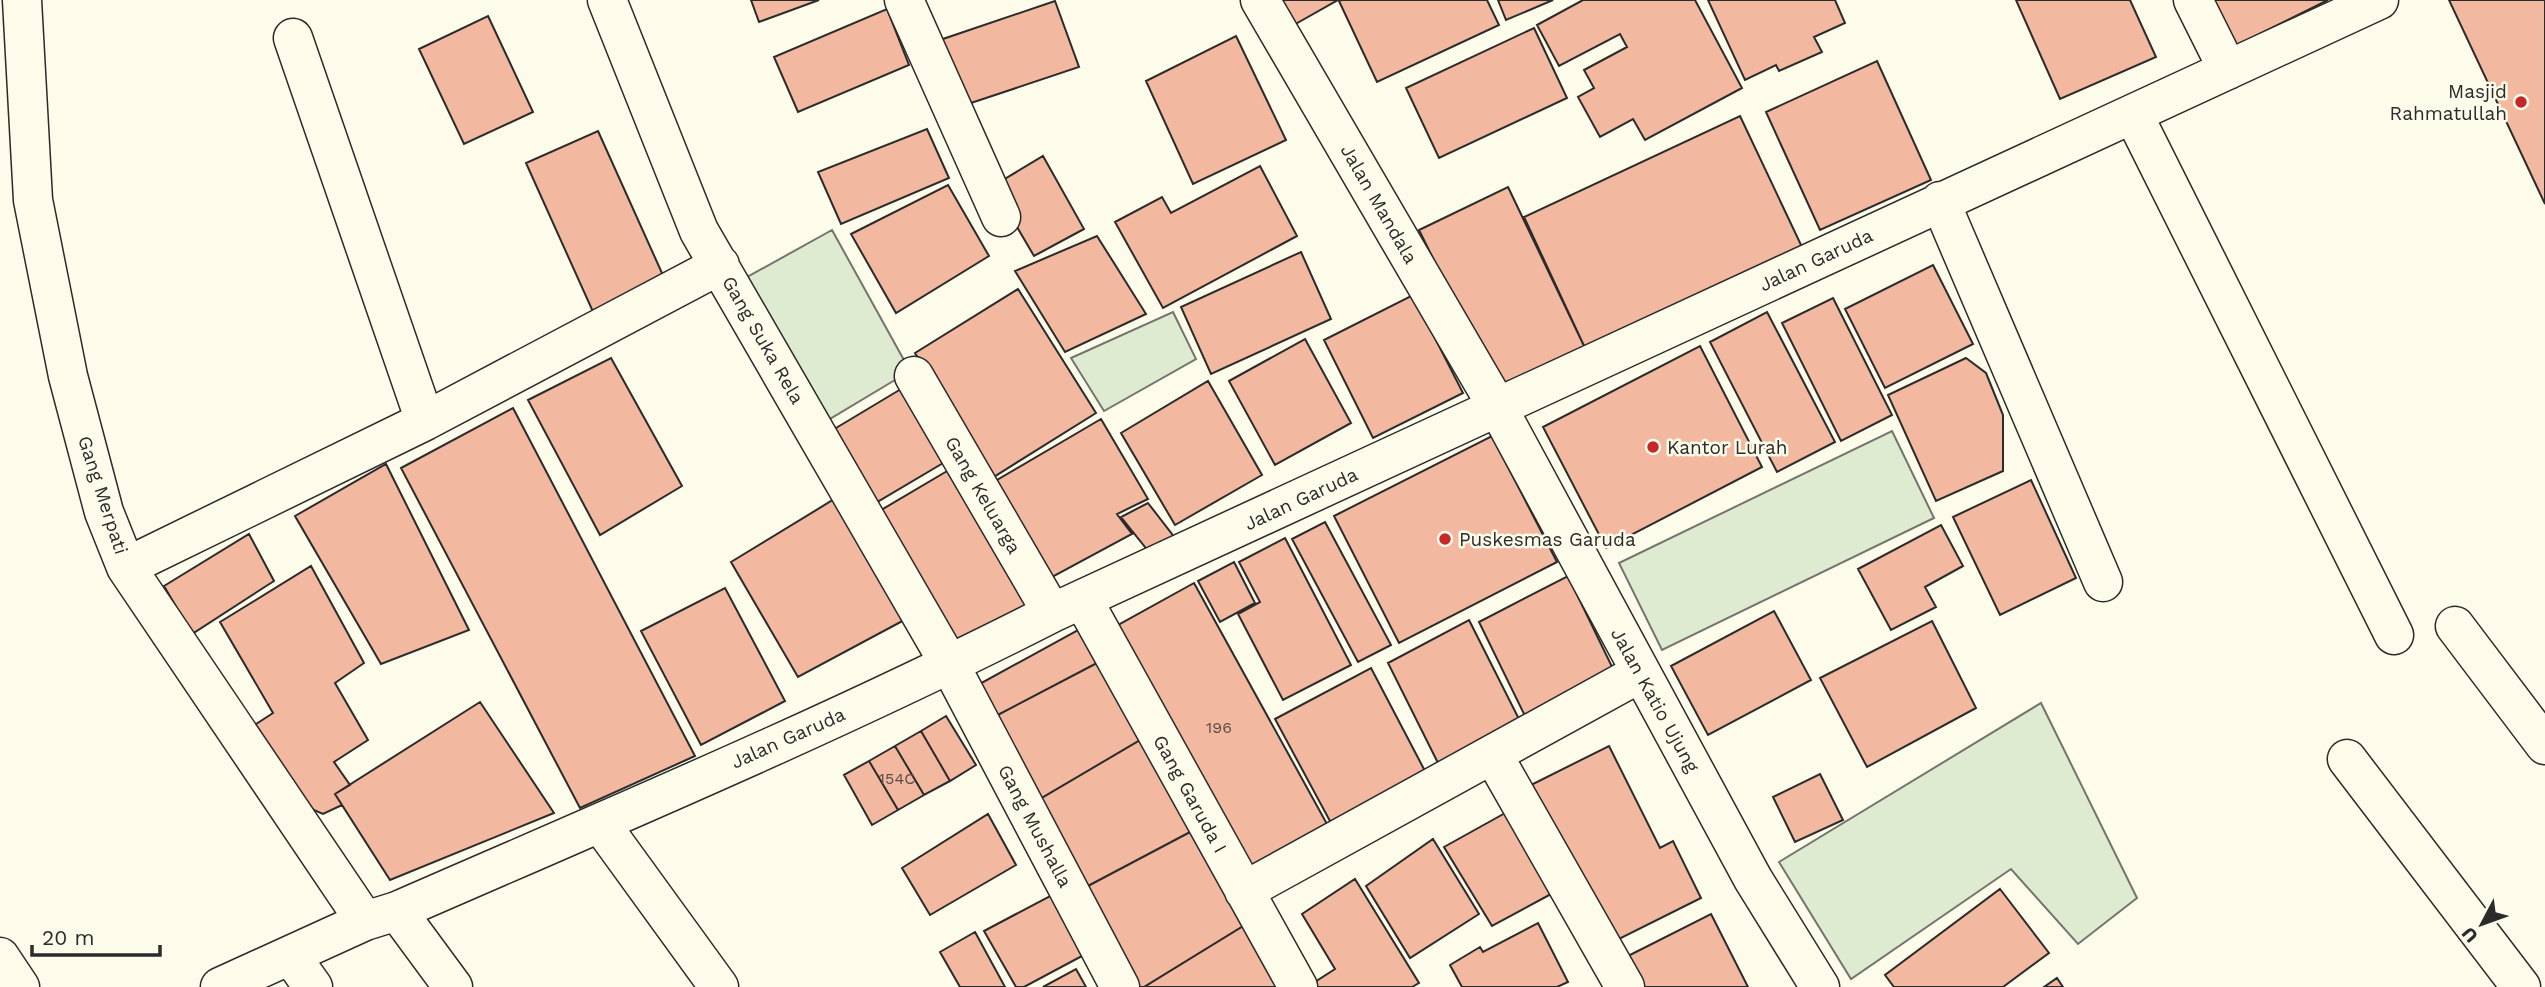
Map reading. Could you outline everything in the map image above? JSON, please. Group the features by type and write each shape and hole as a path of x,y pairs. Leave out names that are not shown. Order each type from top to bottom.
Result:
{"street":[{"name":"Gang Merpati","path":"22,0 33,200 68,376 104,512 126,567 381,916 453,987"},
{"name":"Gang Suka Rela","path":"607,0 699,231 950,665"},
{"path":"904,0 1001,217"},
{"name":"Jalan Mandala","path":"1260,0 1499,408"},
{"path":"2193,0 2228,70"},
{"name":"Jalan Garuda","path":"220,987 600,822 950,665 1068,607 1940,201 2379,0"},
{"path":"293,38 425,421"},
{"path":"2133,114 2394,635"},
{"path":"1940,201 2103,582"},
{"path":"126,567 425,421 720,265"},
{"name":"Gang Keluarga","path":"914,376 1068,607"},
{"name":"Jalan Katio Ujung","path":"1499,408 1753,879 1820,987"},
{"name":"Gang Garuda I","path":"1068,607 1244,891 1298,987"},
{"path":"2455,626 2545,745"},
{"name":"Gang Mushalla","path":"950,665 1120,987"},
{"path":"1244,891 1640,673"},
{"path":"1493,755 1625,987"},
{"path":"2347,759 2521,987"},
{"path":"600,822 719,987"},
{"path":"291,956 313,987"},
{"path":"0,957 20,987"},
{"path":"2538,987 2545,982"}],"green space":[{"path":"832,230 910,371 823,423 740,281"},
{"path":"1173,312 1196,359 1104,411 1071,358"},
{"path":"1892,431 1934,518 1662,650 1619,563"},
{"path":"2041,703 2137,898 2078,944 2011,869 1851,979 1779,862"}],"building":[{"path":"751,0 819,0 759,22"},
{"path":"1277,0 1338,0 1292,26"},
{"path":"1487,0 1499,25 1377,82 1339,1"},
{"path":"1498,0 1553,0 1506,20"},
{"path":"1583,0 1695,0 1742,88 1645,140 1633,119 1600,137 1578,97 1594,88 1584,70 1627,47 1620,34 1559,66 1537,25"},
{"path":"1708,0 1835,0 1845,23 1814,37 1822,52 1779,71 1776,65 1745,80"},
{"path":"2016,0 2130,0 2156,57 2060,99"},
{"path":"2199,0 2328,0 2225,51"},
{"name":"Masjid Rahmatullah","path":"2449,0 2545,0 2545,204"},
{"path":"1055,1 1079,67 962,106 940,40"},
{"path":"887,9 909,65 798,112 774,57"},
{"path":"488,16 533,112 464,144 419,49"},
{"path":"1534,28 1567,98 1439,158 1406,88"},
{"path":"1236,36 1286,140 1193,184 1146,81"},
{"path":"1877,61 1931,180 1820,230 1766,112"},
{"path":"1740,116 1802,247 1585,348 1524,217"},
{"path":"927,129 949,178 841,224 818,172"},
{"path":"598,131 666,282 594,314 526,163"},
{"path":"1043,156 1084,229 1034,256 993,186"},
{"path":"1260,166 1297,236 1163,308 1115,222 1162,197 1171,213"},
{"path":"948,185 989,256 896,313 851,234"},
{"path":"1508,187 1585,348 1498,390 1419,230"},
{"path":"1097,236 1146,314 1065,352 1015,271"},
{"path":"1301,252 1331,319 1211,374 1181,307"},
{"path":"1933,265 1973,344 1885,388 1845,309"},
{"path":"1018,289 1096,413 992,478 915,353"},
{"path":"1413,295 1463,393 1373,438 1324,340"},
{"path":"1833,298 1892,415 1841,441 1782,323"},
{"path":"1767,312 1835,442 1777,472 1710,342"},
{"path":"1305,339 1351,423 1275,465 1229,381"},
{"name":"Kantor Lurah","path":"1700,346 1762,467 1606,548 1543,427"},
{"path":"611,358 682,486 600,535 528,400"},
{"path":"1966,358 1986,373 2003,415 2003,471 1936,501 1888,395"},
{"path":"1208,381 1262,475 1175,525 1121,433"},
{"path":"911,383 955,456 867,508 826,434"},
{"path":"513,408 695,756 580,808 401,468"},
{"path":"1101,419 1148,499 1117,514 1132,534 1041,583 985,487"},
{"name":"Puskesmas Garuda","path":"1492,436 1557,562 1399,643 1334,516"},
{"path":"386,464 469,630 381,664 295,516"},
{"path":"959,464 1040,603 953,654 871,516"},
{"path":"2031,480 2076,578 2000,615 1953,517"},
{"path":"836,498 908,618 798,677 731,562"},
{"path":"1148,503 1175,538 1149,552 1121,517"},
{"path":"1325,522 1391,645 1358,662 1292,539"},
{"path":"1941,525 1963,566 1925,587 1936,607 1891,630 1858,569"},
{"path":"249,534 274,581 192,634 164,586"},
{"path":"1285,538 1351,665 1283,700 1238,614 1260,602 1239,562"},
{"path":"1234,562 1255,603 1220,622 1198,581"},
{"path":"311,566 364,663 335,683 368,740 334,762 350,785 335,794 342,805 323,814 302,805 250,728 273,713 220,622"},
{"path":"1568,576 1616,675 1527,720 1479,622"},
{"path":"1194,583 1327,824 1243,870 1111,629"},
{"path":"725,588 785,701 701,745 641,631"},
{"path":"1774,611 1811,680 1708,735 1671,666"},
{"path":"1469,620 1521,723 1440,767 1388,663"},
{"path":"1932,621 1976,708 1867,767 1820,678"},
{"path":"1078,630 1097,663 992,718 976,686"},
{"path":"1097,663 1142,739 1038,800 992,718"},
{"path":"1371,668 1426,773 1331,823 1275,719"},
{"path":"480,702 554,813 390,880 335,794"},
{"path":"946,716 976,765 950,781 921,731"},
{"path":"921,731 950,781 924,795 895,746"},
{"path":"1142,739 1192,831 1086,887 1038,800"},
{"path":"895,746 924,795 898,810 869,761"},
{"path":"1609,746 1660,848 1673,841 1701,898 1607,945 1527,787"},
{"path":"869,761 898,810 872,825 844,775"},
{"path":"1820,774 1843,820 1795,842 1773,797"},
{"path":"1507,812 1553,893 1492,926 1444,847"},
{"path":"988,814 1016,865 930,915 902,868"},
{"path":"1192,831 1245,925 1144,987 1139,987 1086,887"},
{"path":"1433,839 1479,914 1410,958 1366,886"},
{"path":"1355,879 1419,983 1412,987 1317,987 1315,982 1335,969 1302,914"},
{"path":"2000,889 2049,953 2003,987 1894,987 1885,975"},
{"path":"1052,895 1082,956 1024,987 1016,987 984,931"},
{"path":"1711,914 1748,987 1634,987 1620,960"},
{"path":"1538,923 1568,982 1557,987 1462,987 1450,965 1480,947 1483,952"},
{"path":"1245,925 1279,987 1144,987"},
{"path":"975,932 1005,987 960,987 940,952"},
{"path":"1076,969 1086,987 1043,987"},
{"path":"2057,978 2063,987 2044,987"}],"place":[{"name":"Masjid Rahmatullah","path":"2521,102"},
{"name":"Kantor Lurah","path":"1653,447"},
{"name":"Puskesmas Garuda","path":"1445,539"}]}
